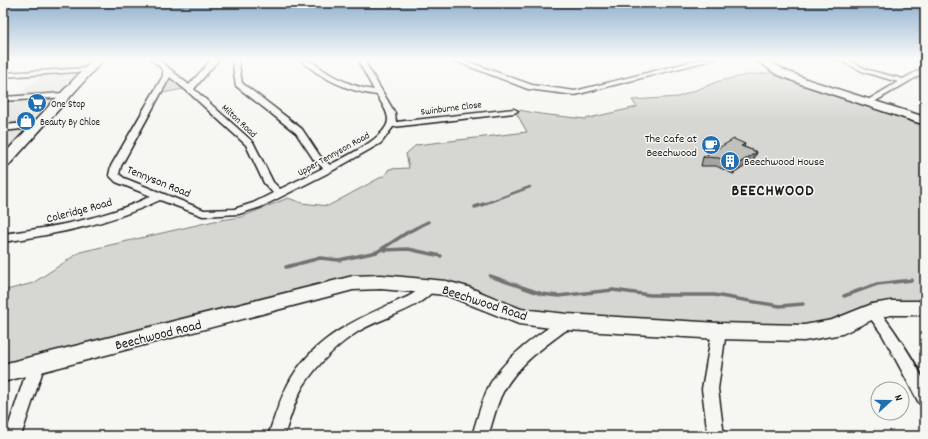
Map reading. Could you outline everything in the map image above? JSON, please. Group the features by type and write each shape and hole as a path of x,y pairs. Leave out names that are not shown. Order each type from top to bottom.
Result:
{"street":[{"path":"3,163 36,125 80,79"},
{"name":"Tennyson Road","path":"166,79 114,172 114,175 120,180 203,213 216,214 246,209 279,194"},
{"name":"Milton Road","path":"178,79 250,144 268,183 279,194"},
{"path":"190,89 198,79"},
{"path":"238,79 239,84 298,130 317,158 329,169"},
{"path":"334,79 368,91 380,93"},
{"path":"372,79 391,113 391,125"},
{"path":"510,79 531,87 576,93 628,79"},
{"path":"799,79 925,121"},
{"path":"897,79 902,81"},
{"path":"869,103 905,79"},
{"path":"3,99 64,95"},
{"name":"Swinburne Close","path":"391,125 514,111"},
{"path":"3,128 36,125"},
{"name":"Upper Tennyson Road","path":"279,194 329,169 378,141 391,125"},
{"name":"Coleridge Road","path":"3,238 48,232 74,226 130,210 159,196"},
{"name":"Beechwood Road","path":"3,373 353,283 381,282 432,285 461,292 519,316 567,322 719,331 804,333 835,328 872,311 891,308 925,308"},
{"path":"276,436 285,410 298,381 322,354 354,327 418,297 432,285"},
{"path":"872,311 887,330 925,398"},
{"path":"480,436 491,400 507,374 536,345 567,322"},
{"path":"716,436 710,389 719,331"},
{"path":"13,436 37,364"}],"shaded area":[{"path":"37,79 80,79 3,163 3,110"},
{"path":"164,79 178,79 189,88 157,94"},
{"path":"726,79 802,79 925,121 925,308 914,308 835,328 519,316 461,292 381,282 3,373 3,291 33,283 80,252 214,221 241,217 288,198 302,203 328,206 385,175 389,169 409,168 406,154 416,145 527,132 514,109 540,114 585,119 637,107 632,100 678,97"}],"building":[{"path":"734,139 745,144 741,146 757,152 736,165 719,158 703,157"}],"waterway":[{"path":"481,205 530,187"},
{"path":"475,207 481,205"},
{"path":"286,267 320,258 339,260 377,252 408,232 428,222"},
{"path":"384,250 408,249 441,256"},
{"path":"490,276 542,294 558,296 613,290 650,295 714,295 780,306 803,304"},
{"path":"844,296 877,284 912,280"}],"place":[{"name":"One Stop","path":"37,103"},
{"name":"Beauty By Chloe","path":"26,121"},
{"name":"The Cafe at Beechwood","path":"711,145"},
{"name":"Beechwood House","path":"730,161"}],"district":[{"name":"BEECHWOOD","path":"773,189"}]}
